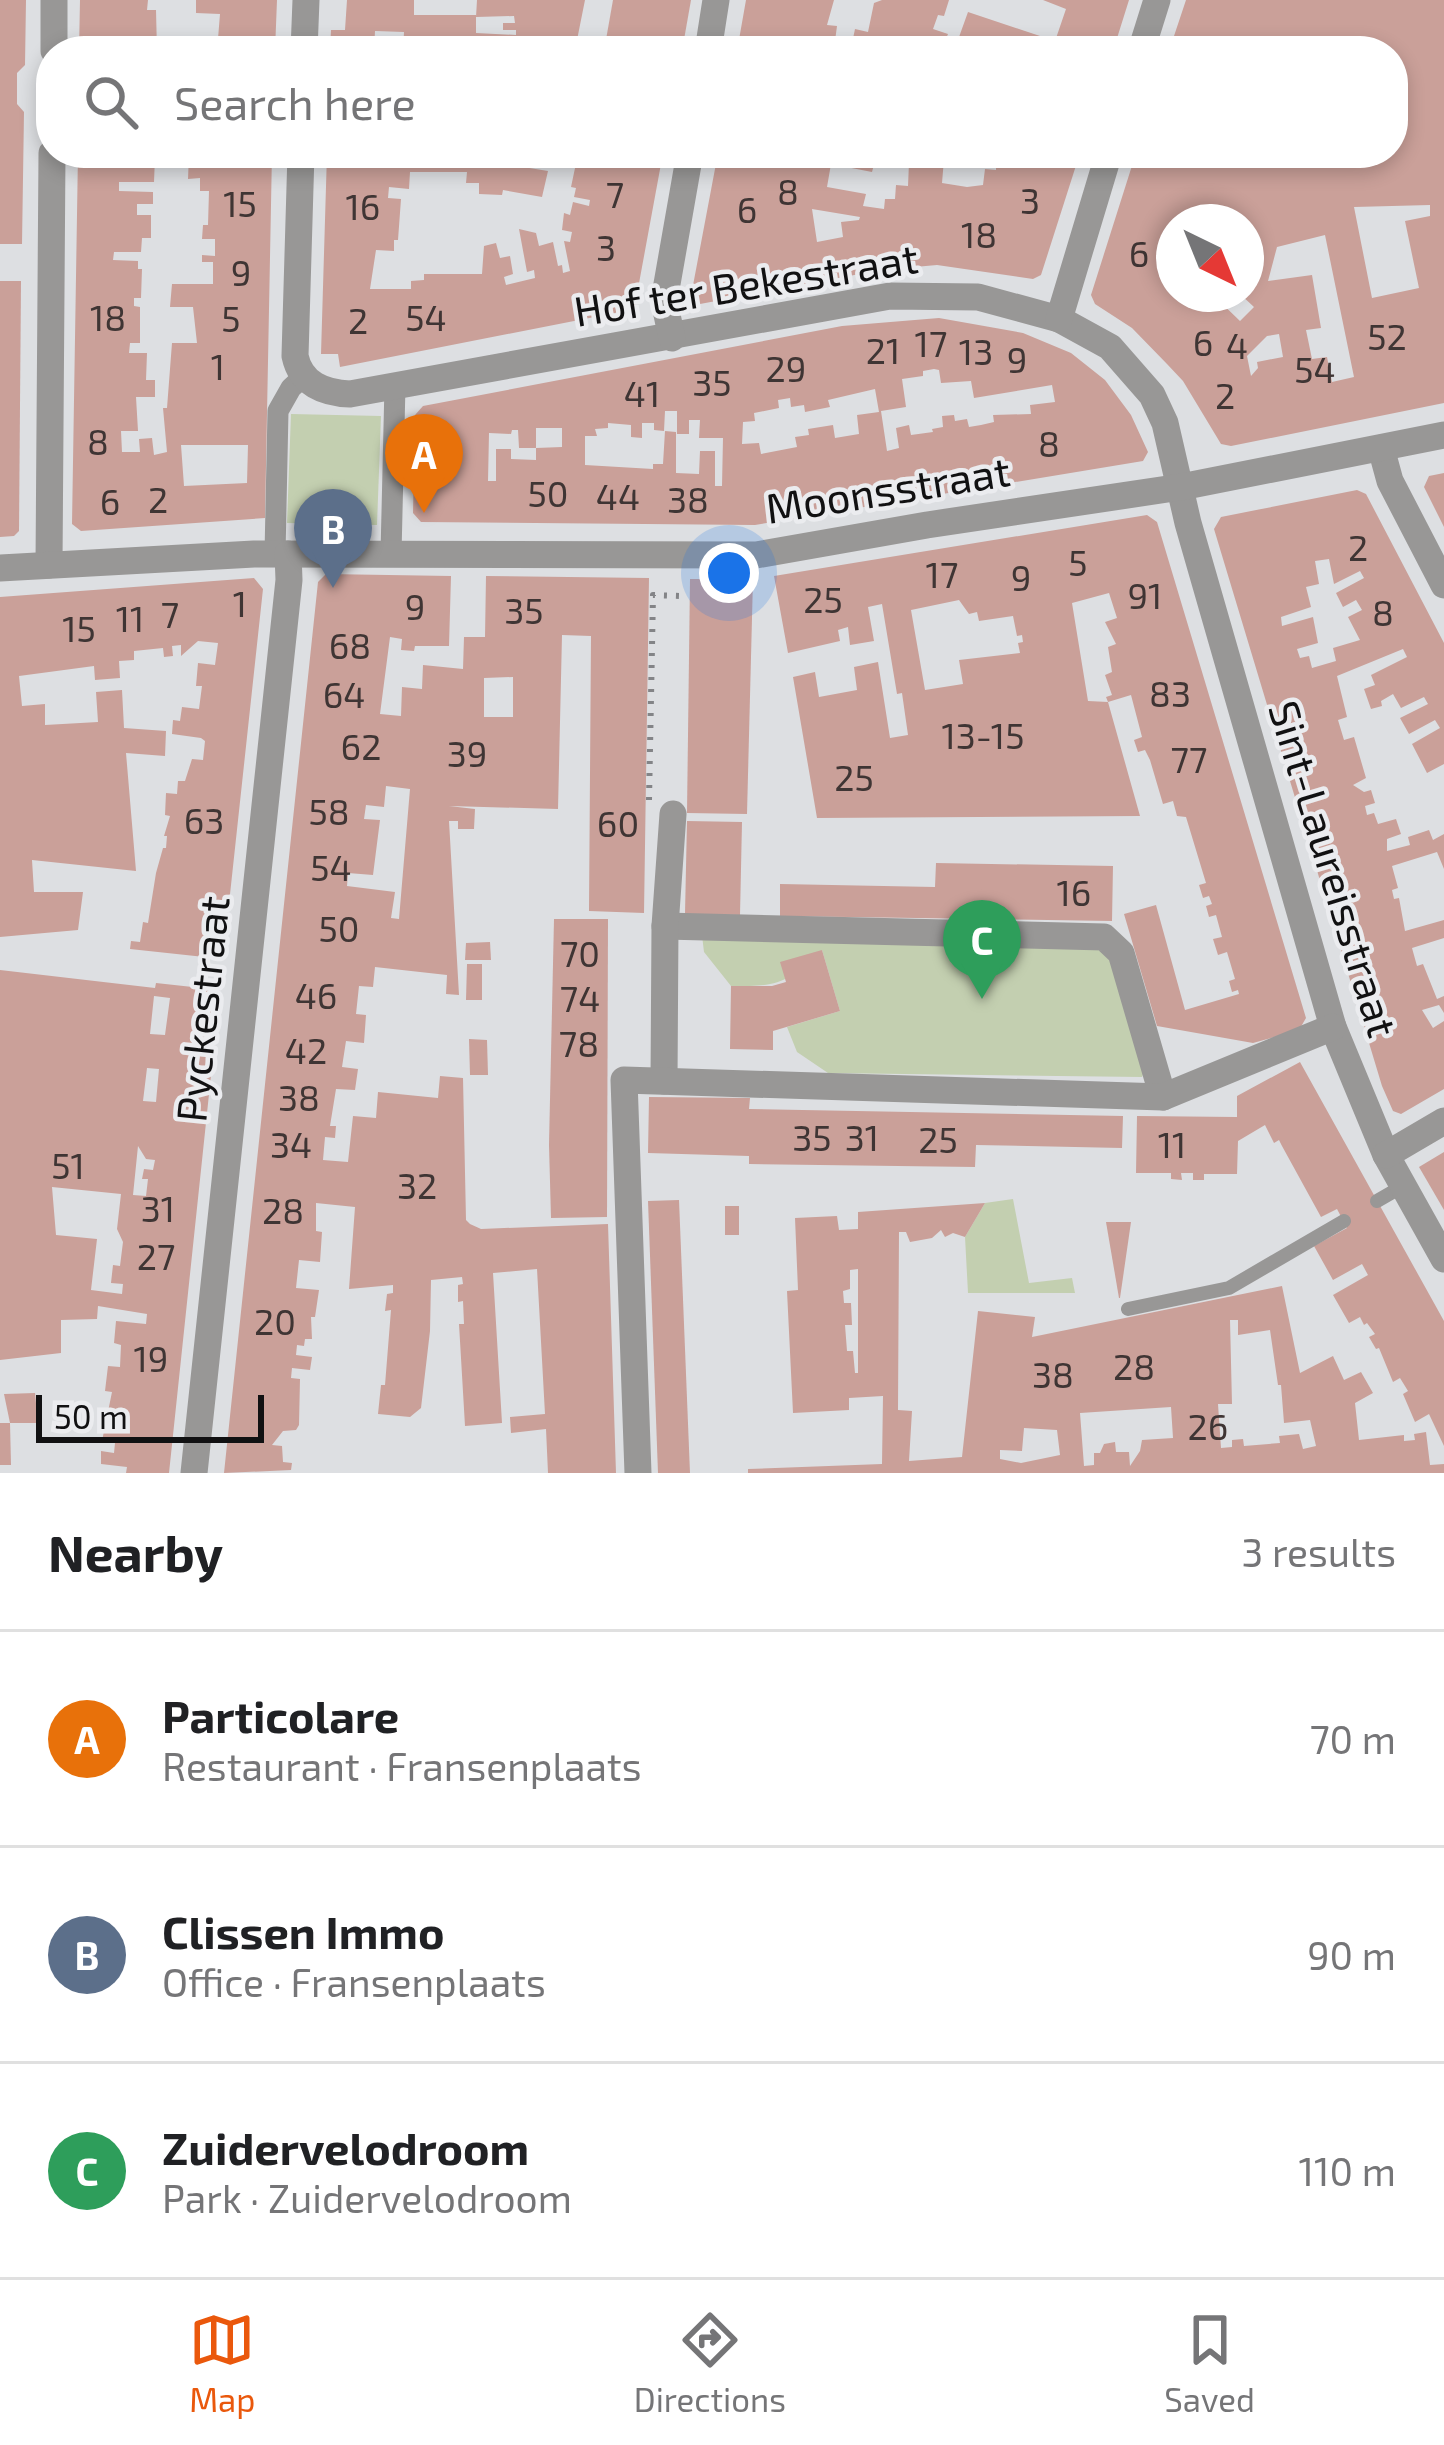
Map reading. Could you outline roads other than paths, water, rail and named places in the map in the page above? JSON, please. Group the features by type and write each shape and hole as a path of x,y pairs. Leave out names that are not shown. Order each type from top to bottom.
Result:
{"street":[{"path":"54,0 54,36"},
{"path":"305,36 306,0"},
{"path":"710,36 716,0"},
{"path":"1146,36 1157,0"},
{"path":"49,565 52,168"},
{"path":"282,554 278,411 304,376 294,346 300,168"},
{"path":"672,338 664,301 687,168"},
{"path":"1059,320 1105,168"},
{"name":"Hof ter Bekestraat","path":"304,376 319,388 340,394 890,296 977,297 1059,320 1110,347 1152,395 1166,423 1181,487"},
{"path":"391,554 395,385"},
{"name":"Moonsstraat","path":"0,568 282,554 756,555 1181,487 1444,435"},
{"path":"1382,448 1390,481 1444,585"},
{"name":"Sint-Laureisstraat","path":"1181,487 1187,524 1334,1027 1386,1155 1444,1258"},
{"name":"Pyckestraat","path":"194,1473 289,580 282,554"},
{"path":"664,1081 665,926 673,814"},
{"path":"665,926 1104,938 1121,953 1163,1097"},
{"path":"638,1473 624,1080 1163,1097 1334,1027"},
{"path":"1386,1155 1444,1121"}],"lane":[{"path":"1377,1201 1403,1186"},
{"path":"1128,1309 1229,1288 1344,1221"}],"place":[{"name":"Particolare","path":"424,513"},
{"name":"Clissen Immo","path":"333,588"},
{"name":"Zuidervelodroom","path":"982,999"}]}
